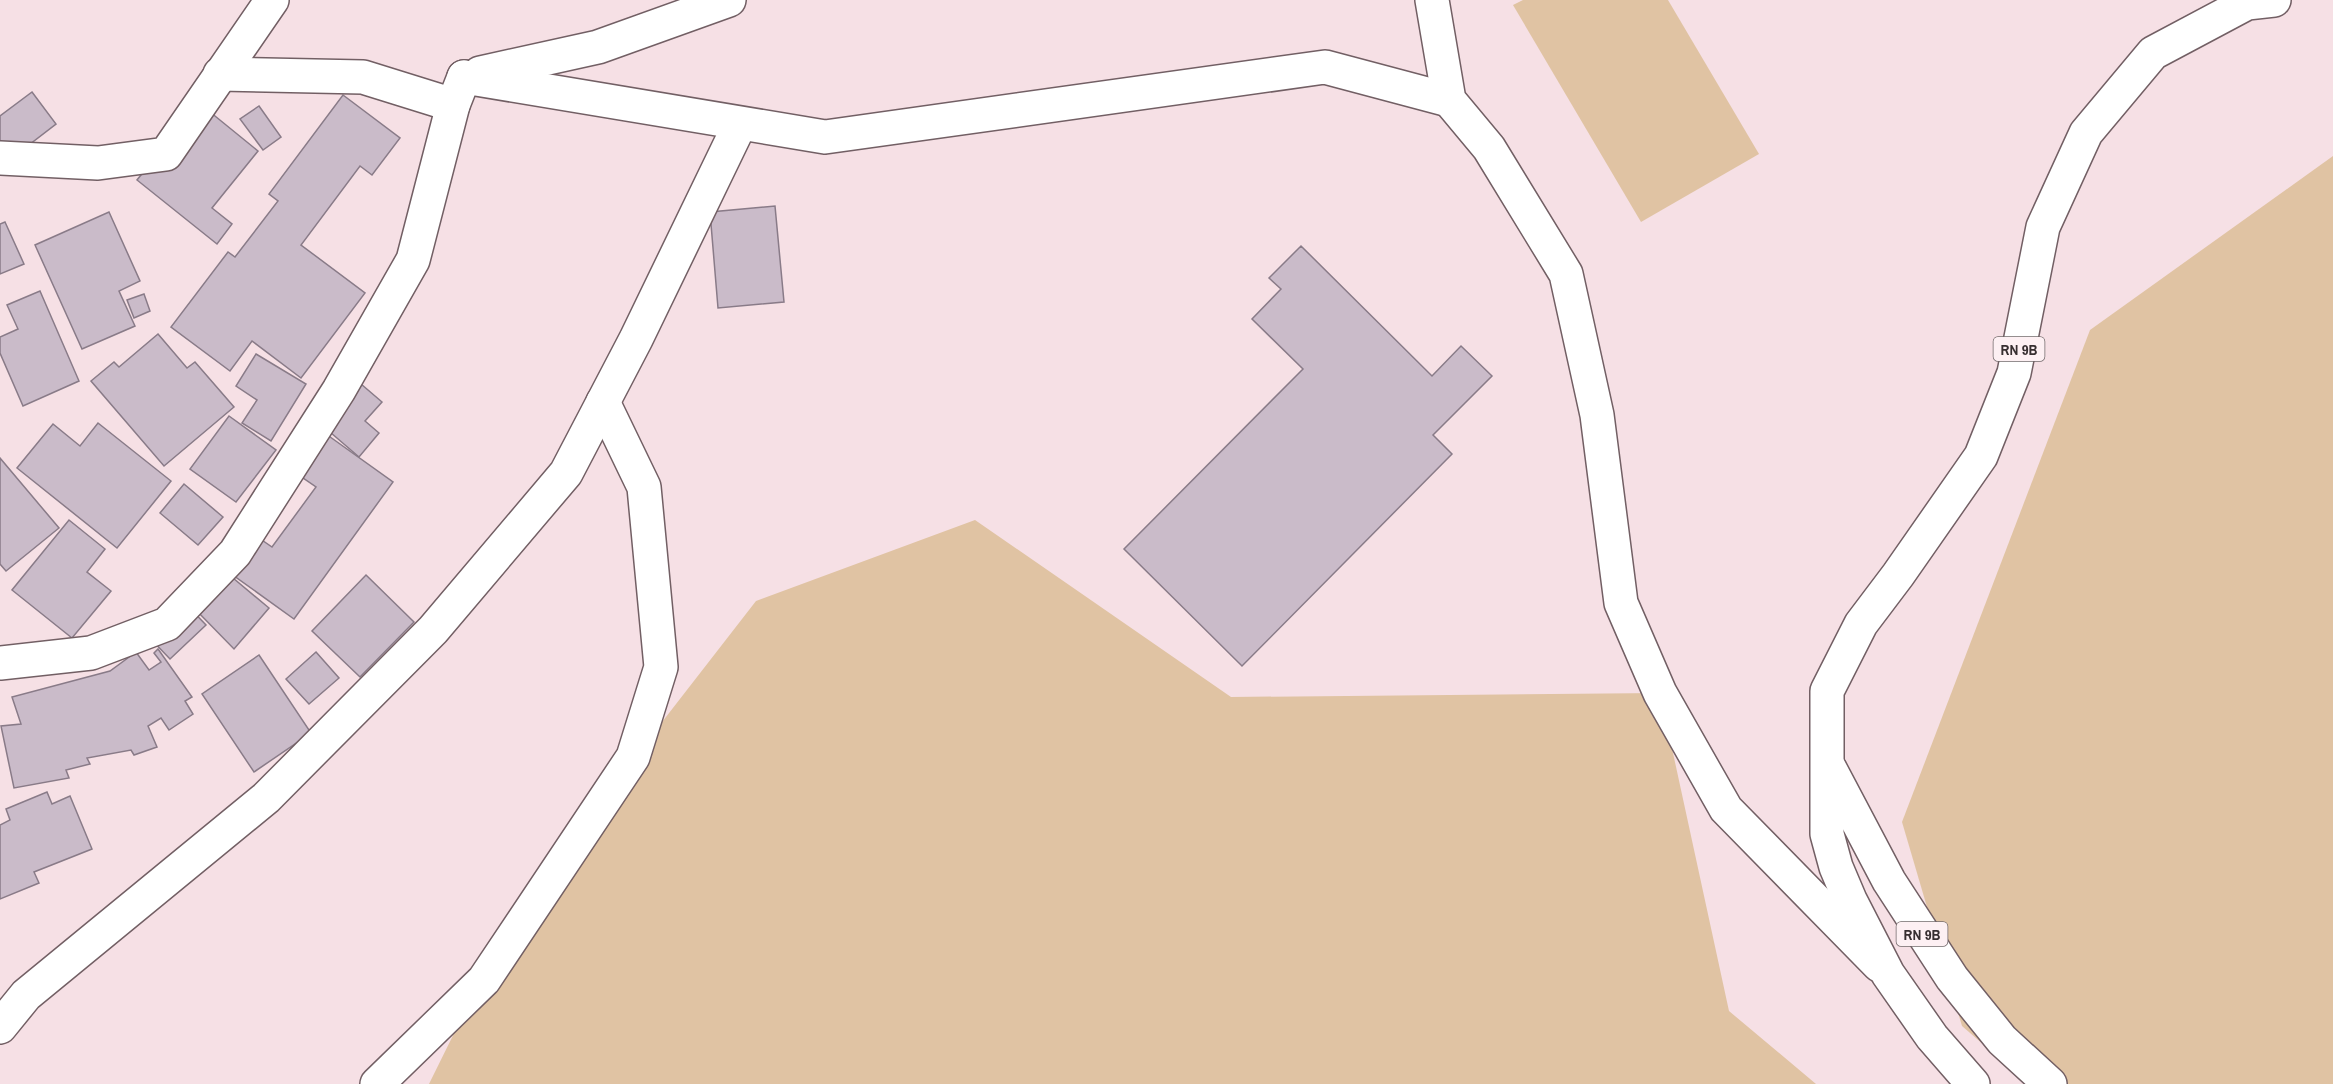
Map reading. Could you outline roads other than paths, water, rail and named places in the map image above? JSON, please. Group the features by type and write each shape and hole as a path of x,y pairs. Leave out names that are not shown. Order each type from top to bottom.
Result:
{"street":[{"path":"0,158 98,164 165,154 272,0"},
{"path":"458,91 598,47 729,0"},
{"path":"1432,0 1449,100 1490,148 1566,274 1597,415 1621,603 1660,693 1726,809 1888,974"},
{"name":"RN 9B","path":"1973,1084 1932,1037 1888,974 1850,900 1836,867 1827,834 1827,691 1860,624 1899,575 1981,456 2014,373 2043,227 2086,133 2154,53 2247,3 2274,0"},
{"path":"220,74 363,77 458,91 741,124 825,138 1325,67 1449,100"},
{"path":"0,663 91,653 167,624 235,553 339,390 413,260 458,91"},
{"path":"0,1027 26,995 266,798 425,638 566,473 636,339 741,124"},
{"path":"377,1084 484,980 633,757 661,667 644,487 603,402"},
{"name":"RN 9B","path":"1826,762 1889,881 1952,978 2002,1040 2050,1084"}]}
